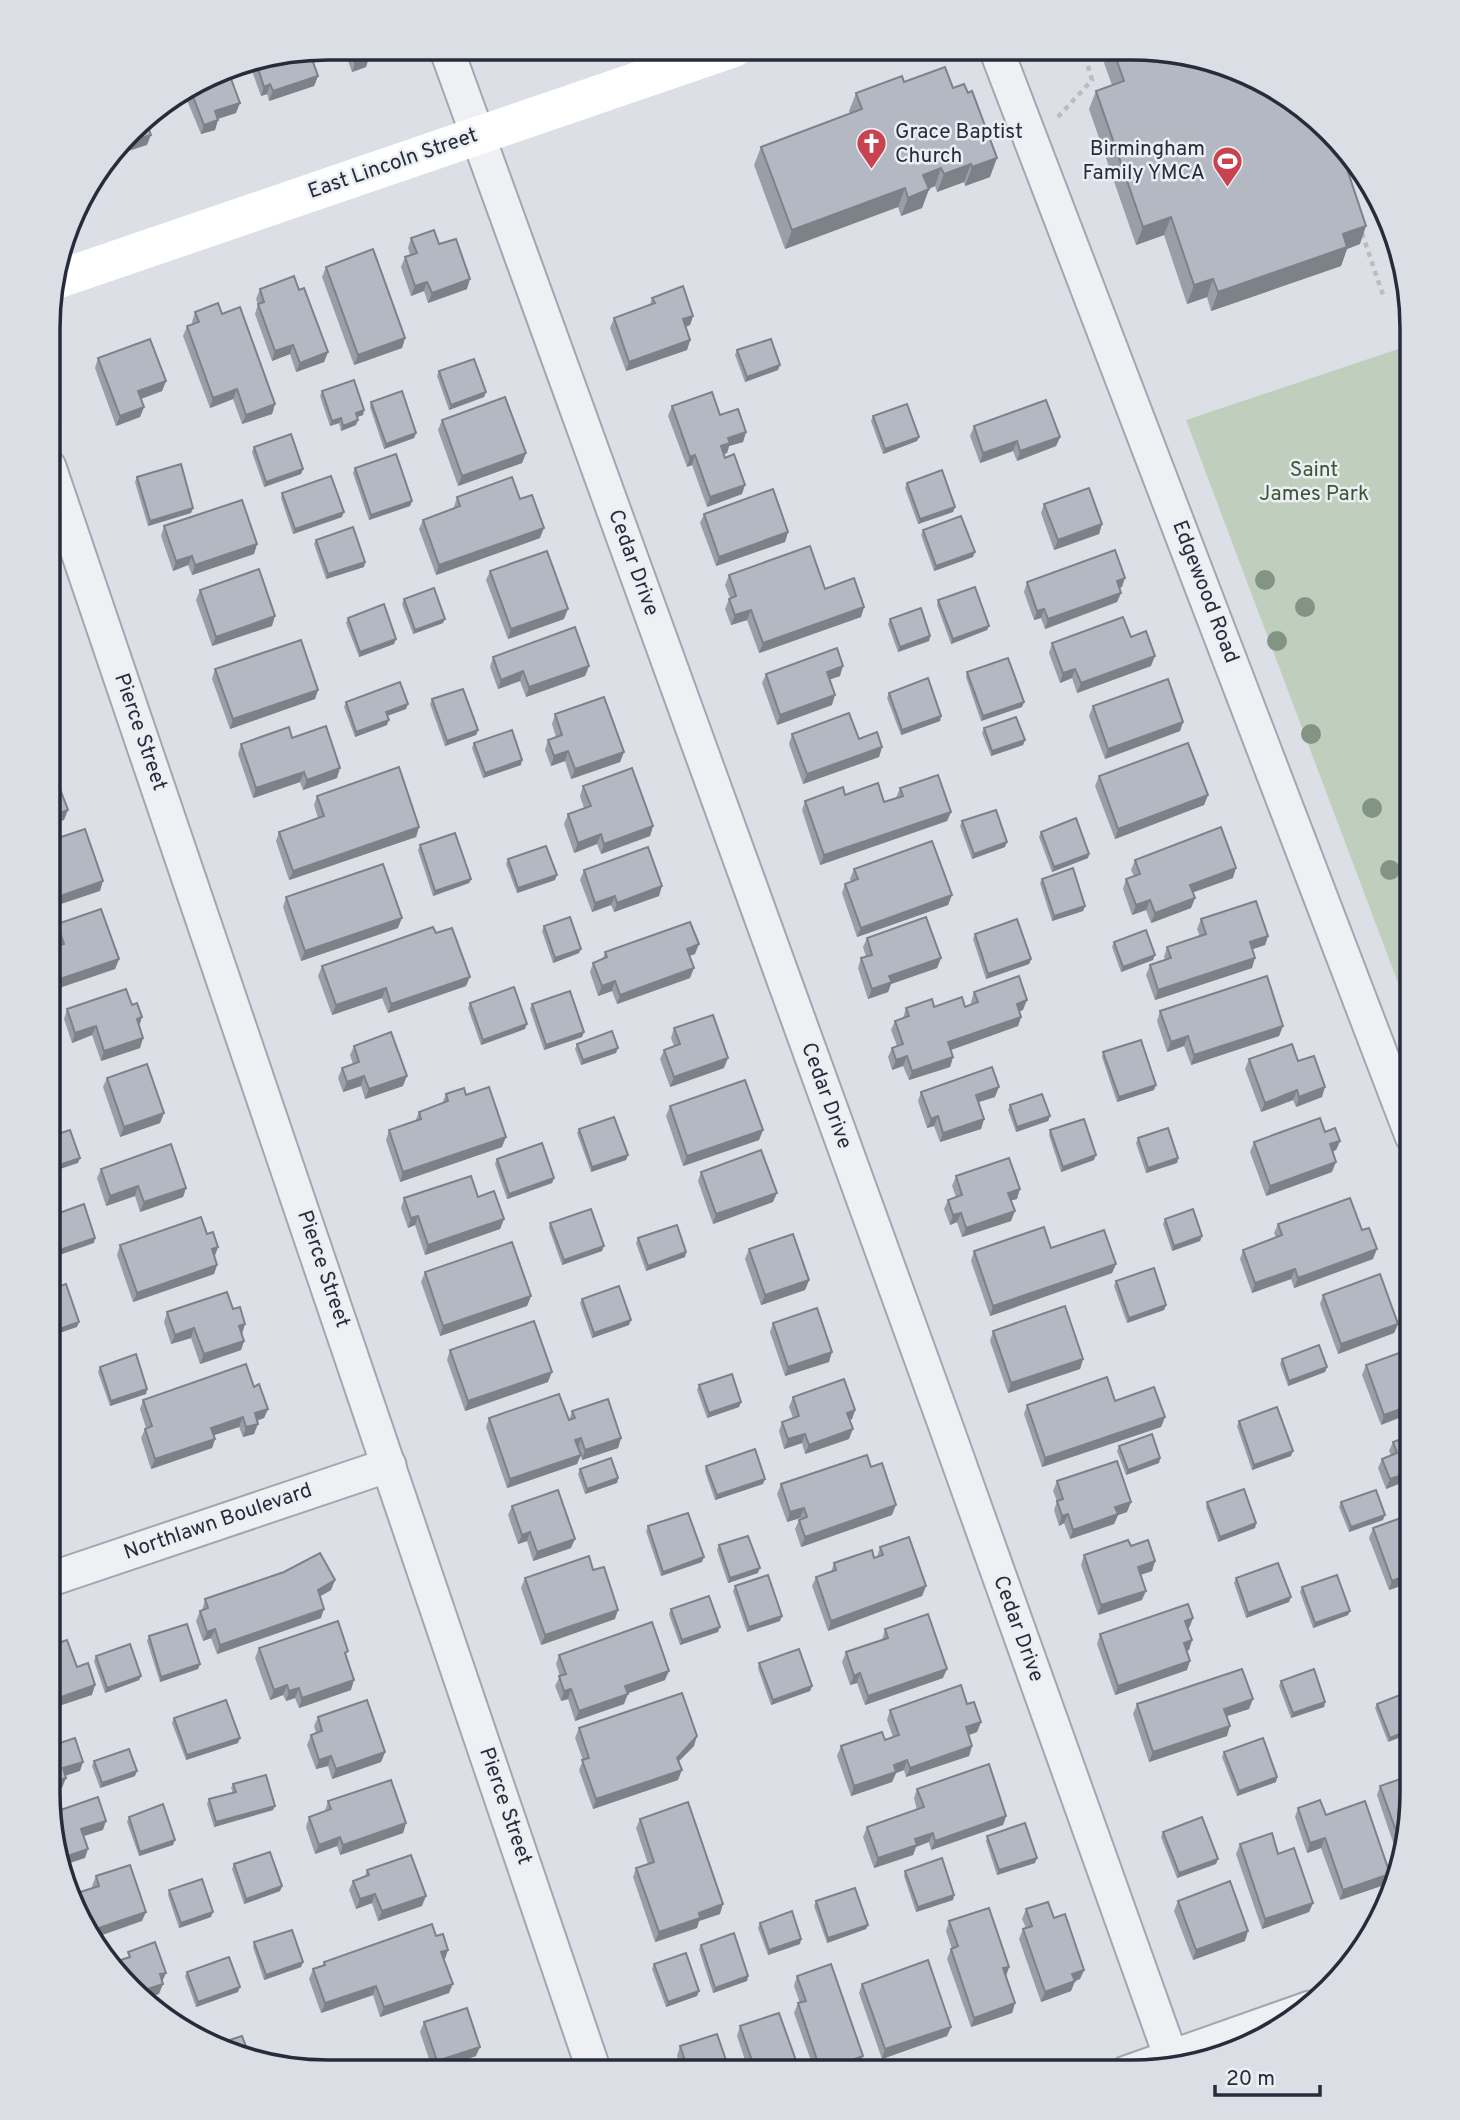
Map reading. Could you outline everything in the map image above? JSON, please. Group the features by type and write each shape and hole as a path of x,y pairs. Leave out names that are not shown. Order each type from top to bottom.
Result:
{"street":[{"name":"Cedar Drive","path":"450,60 941,1411 1171,2057"},
{"name":"East Lincoln Street","path":"65,277 699,60"},
{"name":"Edgewood Road","path":"1000,60 1400,1105"},
{"name":"Pierce Street","path":"60,499 590,2060"},
{"name":"Northlawn Boulevard","path":"60,1576 390,1465"},
{"path":"1171,2057 1271,2022"}],"path":[{"path":"1057,118 1092,80 1086,60"},
{"path":"1361,229 1384,298"}],"green space":[{"name":"Saint James Park","path":"1400,348 1400,988 1186,420"}],"building":[{"path":"312,60 318,76 273,91 270,84 264,87 258,69"},
{"name":"Birmingham Family YMCA","path":"1117,60 1150,60 1219,74 1266,95 1309,126 1345,164 1366,226 1343,234 1347,247 1218,292 1213,279 1194,285 1171,217 1143,227 1096,91 1124,81"},
{"name":"Grace Baptist Church","path":"945,67 953,88 964,84 968,93 972,91 997,158 944,174 941,168 923,175 929,189 908,198 905,188 792,230 761,147 862,109 856,93 902,76 904,82"},
{"path":"231,78 240,103 215,111 218,120 204,125 193,96"},
{"path":"149,128 151,135 137,139"},
{"path":"434,230 439,244 456,239 470,279 432,293 427,282 415,286 405,257 417,253 411,238"},
{"path":"373,249 405,338 358,355 326,267"},
{"path":"294,276 299,290 304,288 328,352 300,363 293,345 275,351 258,304 264,302 260,289"},
{"path":"683,286 693,316 683,319 690,340 629,362 614,318 655,303 652,298"},
{"path":"218,303 222,314 240,307 275,404 246,415 237,389 213,398 187,326 199,322 195,312"},
{"path":"150,339 166,381 138,391 144,407 120,416 98,358"},
{"path":"771,339 780,365 747,377 737,350"},
{"path":"474,359 486,392 451,405 439,371"},
{"path":"354,380 364,410 356,413 358,420 343,426 341,418 332,421 322,391"},
{"path":"402,391 416,433 386,444 371,402"},
{"path":"712,392 720,415 738,409 746,432 728,438 730,443 721,446 725,458 734,454 745,485 710,497 695,455 690,457 672,406"},
{"path":"505,397 526,453 462,476 442,420"},
{"path":"1046,400 1060,437 1020,451 1017,441 983,453 974,426"},
{"path":"907,404 919,437 885,449 873,416"},
{"path":"291,434 303,469 266,482 254,447"},
{"path":"396,454 412,501 371,515 355,468"},
{"path":"181,464 193,508 150,521 137,477"},
{"path":"942,470 955,507 920,519 907,483"},
{"path":"331,476 344,512 295,529 282,493"},
{"path":"512,477 520,499 532,495 544,528 439,565 423,520 460,506 457,497"},
{"path":"1089,488 1102,524 1058,540 1044,504"},
{"path":"773,489 788,532 719,557 704,514"},
{"path":"242,500 257,544 195,565 192,556 176,561 164,526"},
{"path":"961,516 975,552 936,566 923,530"},
{"path":"353,527 365,562 328,574 316,540"},
{"path":"810,546 825,589 854,578 864,607 763,643 751,610 735,615 729,599 736,596 729,575"},
{"path":"1115,550 1125,578 1117,581 1121,593 1048,619 1044,609 1037,611 1027,582"},
{"path":"547,551 568,609 511,629 490,571"},
{"path":"259,569 275,616 216,637 200,590"},
{"path":"975,587 989,626 953,639 938,600"},
{"path":"434,588 445,619 415,630 404,599"},
{"path":"384,604 396,639 360,652 348,618"},
{"path":"921,608 930,636 900,647 890,619"},
{"path":"1123,617 1131,637 1146,631 1155,656 1081,683 1075,669 1063,673 1052,643"},
{"path":"575,627 589,666 529,687 523,671 501,680 493,657"},
{"path":"301,640 318,690 233,719 215,669"},
{"path":"837,648 843,666 827,672 835,695 780,715 766,674"},
{"path":"1008,658 1024,702 983,716 967,672"},
{"path":"928,678 941,716 902,730 889,693"},
{"path":"1168,679 1183,722 1108,749 1093,706"},
{"path":"400,682 408,704 386,712 389,720 356,732 346,702"},
{"path":"463,689 478,730 447,741 432,699"},
{"path":"604,697 624,752 575,769 568,751 554,756 548,740 562,735 555,714"},
{"path":"849,713 859,739 877,732 882,747 807,774 792,734"},
{"path":"1016,717 1025,740 992,751 984,728"},
{"path":"326,726 340,768 307,780 304,772 256,788 241,744 289,727 292,738"},
{"path":"512,730 522,760 485,773 474,743"},
{"path":"1188,743 1208,795 1118,829 1099,776"},
{"path":"399,767 419,827 293,871 279,832 324,816 317,796"},
{"path":"632,768 653,826 604,844 601,834 578,843 568,814 591,806 583,786"},
{"path":"938,775 951,812 824,855 805,801 843,787 845,795 878,783 884,802 903,796 900,788"},
{"path":"60,789 68,810 60,813"},
{"path":"996,810 1007,842 974,854 962,821"},
{"path":"1076,818 1089,854 1054,867 1041,832"},
{"path":"1221,827 1236,868 1190,885 1195,898 1155,913 1150,900 1136,905 1126,879 1140,874 1135,860"},
{"path":"85,829 103,881 60,896 60,837"},
{"path":"455,833 471,879 435,891 420,845"},
{"path":"932,841 952,895 861,928 845,884 858,879 854,869"},
{"path":"546,846 557,875 518,888 508,859"},
{"path":"648,847 662,886 617,903 615,896 595,903 584,870"},
{"path":"383,864 402,918 305,951 286,897"},
{"path":"1073,868 1085,906 1054,916 1042,879"},
{"path":"1256,901 1268,936 1250,942 1255,958 1158,990 1150,965 1171,958 1167,947 1206,934 1201,919"},
{"path":"101,909 119,959 60,979 60,945 64,944 60,923"},
{"path":"570,917 581,949 555,958 544,926"},
{"path":"926,917 941,958 889,976 892,982 872,989 861,958 872,955 867,938"},
{"path":"1017,919 1031,959 988,974 975,934"},
{"path":"690,922 699,944 687,949 694,968 620,995 615,981 602,986 593,963 607,957 605,952"},
{"path":"433,927 436,933 452,928 470,977 391,1004 386,988 336,1005 322,966"},
{"path":"1146,930 1155,955 1123,967 1114,942"},
{"path":"1019,976 1027,1000 1017,1004 1021,1017 948,1042 953,1057 912,1071 907,1056 896,1060 892,1048 903,1044 895,1021 909,1016 906,1008 932,999 934,1007 962,997 965,1007 978,1002 974,992"},
{"path":"1267,976 1283,1026 1194,1055 1188,1036 1171,1042 1160,1011"},
{"path":"514,987 527,1024 483,1040 470,1003"},
{"path":"126,989 132,1005 137,1003 142,1017 137,1019 143,1038 104,1051 96,1026 75,1033 67,1009"},
{"path":"570,991 584,1032 546,1045 532,1004"},
{"path":"713,1015 728,1058 674,1077 664,1050 680,1044 674,1028"},
{"path":"612,1031 618,1048 583,1060 577,1044"},
{"path":"391,1032 407,1076 369,1089 364,1076 347,1082 342,1068 359,1062 354,1046"},
{"path":"1141,1040 1156,1085 1119,1097 1103,1052"},
{"path":"1292,1044 1298,1061 1314,1056 1325,1087 1299,1097 1297,1090 1265,1103 1249,1059"},
{"path":"147,1064 164,1113 124,1127 107,1078"},
{"path":"992,1067 999,1087 976,1095 984,1119 943,1133 938,1116 931,1119 921,1092"},
{"path":"745,1080 763,1130 687,1156 670,1106"},
{"path":"489,1087 506,1137 403,1172 389,1130 421,1119 419,1112 448,1101 446,1094 464,1088 466,1095"},
{"path":"1042,1094 1050,1116 1017,1127 1010,1105"},
{"path":"614,1117 628,1155 592,1167 579,1129"},
{"path":"1320,1118 1325,1132 1335,1128 1340,1141 1330,1144 1336,1162 1270,1186 1254,1142"},
{"path":"1084,1119 1096,1155 1063,1167 1050,1130"},
{"path":"1168,1128 1178,1158 1148,1168 1138,1138"},
{"path":"70,1130 80,1158 60,1165 60,1133"},
{"path":"542,1143 554,1178 509,1194 497,1159"},
{"path":"171,1144 186,1188 144,1202 138,1186 110,1196 101,1169"},
{"path":"761,1150 777,1193 716,1214 701,1172"},
{"path":"1009,1158 1020,1189 1008,1193 1015,1211 966,1228 961,1213 953,1215 948,1200 962,1195 956,1176"},
{"path":"471,1176 478,1197 494,1191 504,1219 428,1245 418,1216 411,1218 404,1198"},
{"path":"1350,1198 1362,1230 1369,1228 1377,1249 1298,1278 1295,1269 1255,1283 1243,1250 1282,1235 1278,1224"},
{"path":"84,1204 95,1238 60,1250 60,1213"},
{"path":"591,1209 604,1246 564,1260 550,1223"},
{"path":"1193,1209 1202,1236 1174,1246 1165,1219"},
{"path":"201,1217 207,1234 213,1232 218,1247 212,1249 217,1265 137,1293 120,1245"},
{"path":"677,1225 686,1252 648,1266 638,1238"},
{"path":"1044,1227 1051,1248 1104,1230 1116,1264 993,1306 974,1251"},
{"path":"793,1234 809,1280 765,1295 749,1249"},
{"path":"512,1242 531,1296 443,1326 425,1272"},
{"path":"1154,1268 1166,1305 1129,1318 1116,1281"},
{"path":"1380,1274 1398,1324 1341,1344 1323,1295"},
{"path":"66,1284 79,1322 60,1329 60,1286"},
{"path":"619,1286 631,1320 594,1333 582,1299"},
{"path":"227,1292 233,1309 240,1307 245,1324 239,1326 244,1341 204,1354 194,1328 175,1335 167,1312"},
{"path":"1065,1306 1083,1359 1011,1383 993,1331"},
{"path":"817,1308 832,1352 788,1367 773,1323"},
{"path":"534,1321 552,1372 468,1401 450,1350"},
{"path":"1319,1345 1327,1367 1289,1381 1282,1359"},
{"path":"1400,1353 1400,1409 1384,1415 1366,1365"},
{"path":"136,1354 147,1389 111,1401 100,1367"},
{"path":"246,1364 254,1387 259,1384 268,1409 255,1413 258,1424 246,1427 243,1417 211,1428 215,1439 155,1459 145,1429 152,1426 143,1400"},
{"path":"732,1374 741,1402 709,1413 699,1385"},
{"path":"1107,1377 1115,1401 1154,1387 1165,1417 1045,1458 1027,1405"},
{"path":"844,1379 855,1410 847,1413 853,1429 809,1445 805,1434 788,1439 782,1422 799,1416 793,1397"},
{"path":"559,1394 569,1420 575,1418 572,1411 608,1399 621,1438 585,1450 581,1438 575,1440 581,1455 510,1479 489,1418"},
{"path":"1277,1407 1293,1451 1254,1465 1239,1421"},
{"path":"1152,1434 1160,1458 1128,1470 1119,1446"},
{"path":"1400,1439 1400,1476 1390,1479 1382,1459 1397,1453 1393,1442"},
{"path":"755,1449 765,1479 717,1495 706,1466"},
{"path":"867,1455 871,1467 882,1463 896,1505 805,1537 799,1520 807,1517 804,1508 790,1512 781,1484"},
{"path":"611,1458 618,1478 587,1489 580,1469"},
{"path":"1117,1461 1131,1502 1115,1507 1118,1514 1073,1530 1068,1514 1062,1516 1057,1501 1063,1499 1057,1481"},
{"path":"1244,1489 1256,1523 1220,1537 1207,1502"},
{"path":"558,1490 575,1539 537,1552 530,1532 522,1535 512,1506"},
{"path":"1376,1490 1385,1515 1351,1527 1341,1502"},
{"path":"688,1513 704,1557 663,1572 648,1526"},
{"path":"1400,1518 1400,1578 1392,1581 1373,1528"},
{"path":"748,1536 760,1568 730,1578 719,1545"},
{"path":"909,1537 926,1586 831,1621 816,1577 836,1570 834,1563 872,1550 874,1558 883,1555 880,1547"},
{"path":"1128,1540 1131,1546 1148,1540 1155,1561 1138,1567 1146,1591 1101,1605 1084,1555"},
{"path":"320,1553 335,1580 318,1590 324,1609 220,1645 215,1629 207,1632 200,1611 208,1608 205,1599 284,1572"},
{"path":"589,1556 593,1570 604,1567 618,1610 545,1635 525,1578"},
{"path":"1278,1563 1291,1597 1248,1613 1236,1578"},
{"path":"768,1575 782,1616 749,1627 735,1586"},
{"path":"1337,1575 1350,1611 1315,1623 1302,1587"},
{"path":"709,1596 720,1627 682,1640 671,1609"},
{"path":"1188,1604 1193,1618 1185,1621 1192,1640 1184,1643 1190,1661 1118,1686 1100,1634"},
{"path":"928,1614 947,1669 868,1696 860,1673 854,1676 846,1652 888,1638 885,1629"},
{"path":"338,1621 354,1680 302,1698 299,1688 289,1691 287,1685 274,1690 259,1648"},
{"path":"652,1622 669,1671 625,1686 628,1694 579,1711 571,1689 564,1691 559,1676 566,1674 559,1655"},
{"path":"187,1624 200,1664 161,1677 149,1636"},
{"path":"67,1640 77,1667 88,1663 95,1685 60,1697 60,1642"},
{"path":"130,1644 141,1676 107,1688 96,1656"},
{"path":"799,1649 812,1686 773,1700 759,1663"},
{"path":"1242,1669 1253,1699 1224,1709 1230,1726 1153,1752 1137,1704"},
{"path":"1314,1669 1325,1702 1293,1713 1281,1681"},
{"path":"961,1685 967,1704 974,1702 981,1722 966,1727 972,1746 910,1768 907,1760 894,1765 896,1772 854,1786 841,1746 882,1732 885,1740 899,1735 890,1710"},
{"path":"682,1693 697,1736 677,1758 682,1770 596,1799 582,1760 589,1758 579,1728"},
{"path":"1400,1695 1400,1734 1390,1738 1377,1704"},
{"path":"226,1700 240,1738 187,1755 174,1718"},
{"path":"367,1700 385,1752 336,1769 331,1756 319,1760 311,1735 322,1731 318,1717"},
{"path":"75,1738 83,1762 63,1768 66,1778 60,1780 60,1743"},
{"path":"1263,1738 1277,1777 1239,1791 1224,1752"},
{"path":"129,1749 137,1771 102,1783 94,1761"},
{"path":"989,1764 1006,1816 935,1841 933,1833 915,1839 917,1845 878,1858 867,1827 924,1807 917,1789"},
{"path":"266,1775 275,1806 216,1822 209,1799 236,1792 233,1784"},
{"path":"1400,1779 1397,1833 1380,1786"},
{"path":"391,1780 406,1823 343,1845 340,1837 319,1845 309,1817 331,1809 328,1801"},
{"path":"98,1797 106,1821 81,1829 88,1849 68,1856 60,1810"},
{"path":"1320,1800 1326,1815 1365,1801 1389,1870 1387,1875 1343,1890 1325,1838 1310,1843 1298,1808"},
{"path":"688,1802 723,1904 699,1913 700,1918 659,1932 636,1868 654,1862 640,1819"},
{"path":"163,1804 175,1840 140,1852 129,1817"},
{"path":"1202,1817 1218,1859 1179,1873 1163,1832"},
{"path":"1025,1823 1037,1858 999,1870 987,1836"},
{"path":"1272,1833 1278,1854 1294,1848 1313,1903 1265,1919 1240,1844"},
{"path":"270,1852 282,1886 246,1899 234,1864"},
{"path":"411,1855 426,1896 382,1911 375,1894 360,1899 353,1881 369,1875 367,1870"},
{"path":"942,1858 954,1895 918,1907 905,1871"},
{"path":"130,1865 146,1912 97,1929 79,1892 99,1886 96,1876"},
{"path":"202,1879 213,1912 181,1923 169,1890"},
{"path":"1230,1881 1248,1931 1196,1950 1178,1901"},
{"path":"855,1888 868,1925 828,1938 816,1901"},
{"path":"1048,1902 1054,1918 1065,1914 1084,1970 1072,1974 1075,1981 1045,1992 1023,1929 1032,1926 1026,1909"},
{"path":"989,1908 1009,1967 1003,1968 1015,2003 974,2018 951,1949 958,1946 949,1921"},
{"path":"792,1911 801,1939 769,1950 760,1923"},
{"path":"432,1924 436,1936 443,1934 448,1950 441,1952 453,1984 384,2007 376,1986 325,2003 313,1969 325,1965 324,1962"},
{"path":"292,1930 303,1962 266,1975 254,1942"},
{"path":"734,1933 748,1976 715,1988 701,1945"},
{"path":"155,1942 166,1973 160,1974 163,1984 146,1990 119,1961 130,1957 128,1952"},
{"path":"686,1953 699,1991 668,2002 654,1964"},
{"path":"229,1957 240,1987 198,2002 187,1972"},
{"path":"928,1960 951,2027 885,2049 862,1984"},
{"path":"831,1964 863,2056 852,2060 817,2060 798,2003 806,2001 797,1976"},
{"path":"467,2008 480,2047 437,2060 424,2022"},
{"path":"779,2013 796,2060 752,2060 740,2026"},
{"path":"717,2034 726,2060 685,2060 680,2046"},
{"path":"242,2036 247,2048 241,2046 227,2041"}],"place":[{"name":"Grace Baptist Church","path":"872,171"},
{"name":"Birmingham Family YMCA","path":"1228,188"}]}
